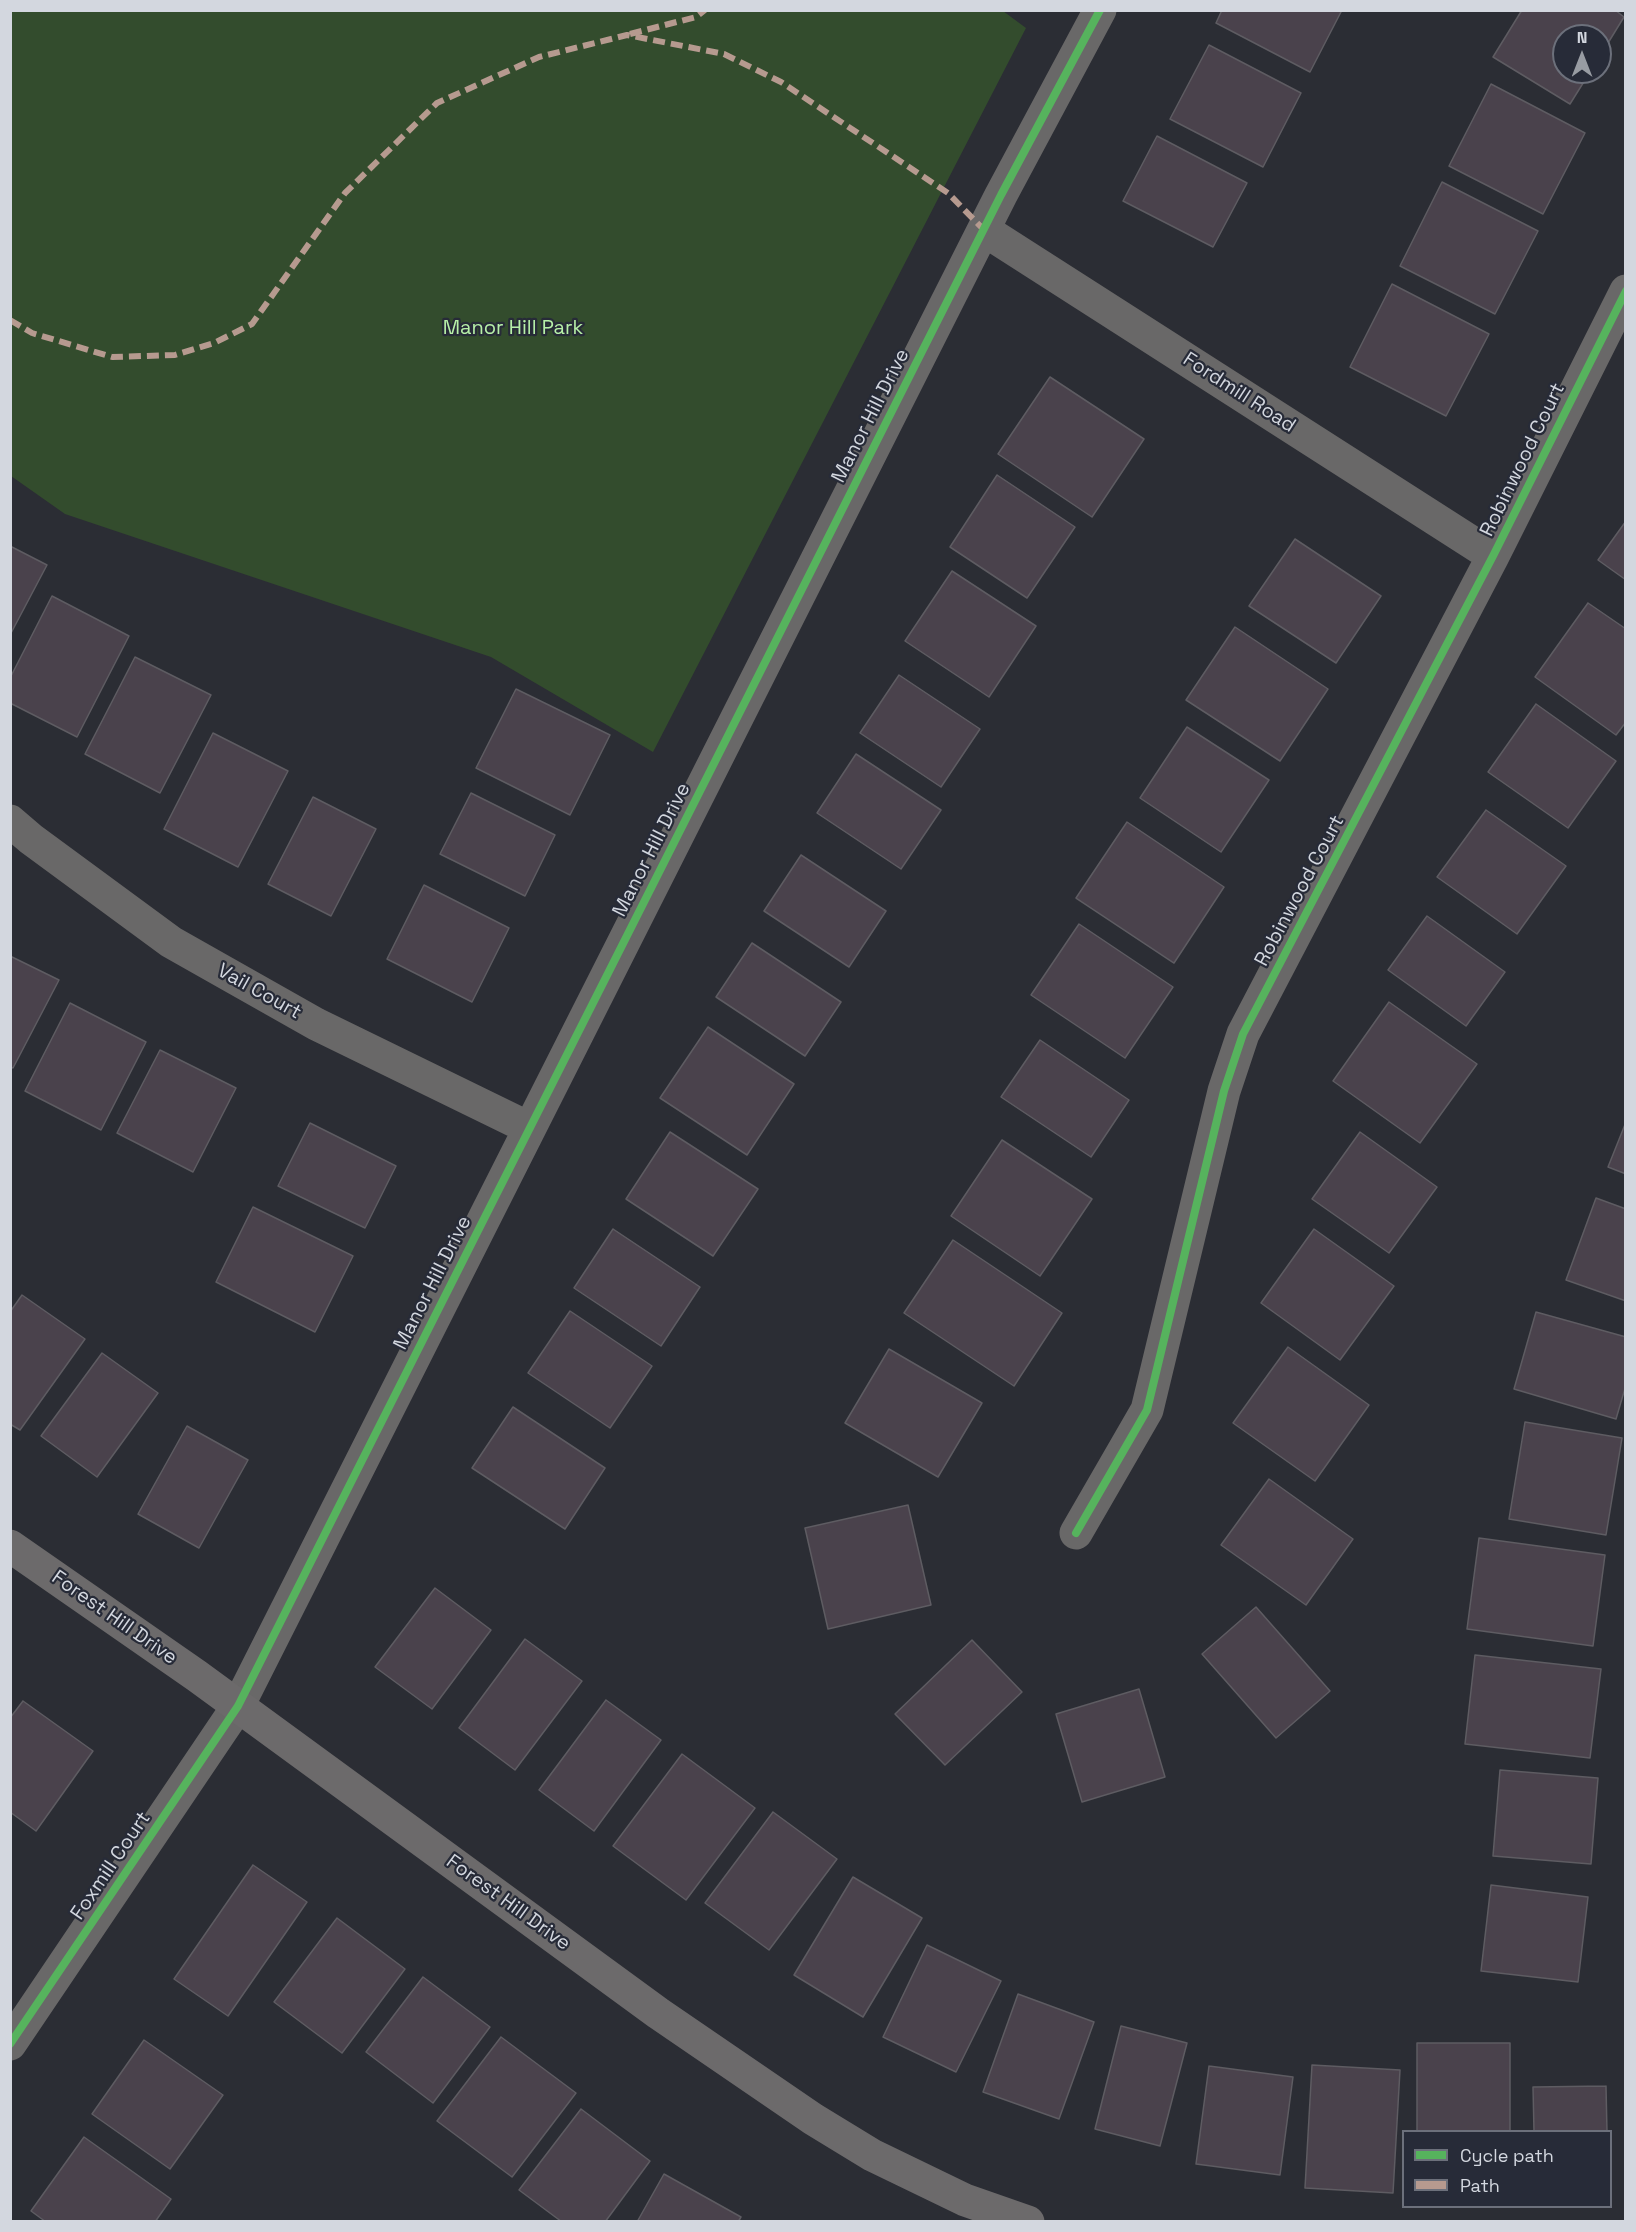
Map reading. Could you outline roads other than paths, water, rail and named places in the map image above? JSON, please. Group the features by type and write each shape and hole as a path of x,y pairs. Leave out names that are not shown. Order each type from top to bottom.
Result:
{"street":[{"name":"Manor Hill Drive","path":"238,1706 984,230 1100,10"},
{"name":"Fordmill Road","path":"984,230 1494,556"},
{"name":"Robinwood Court","path":"1077,1533 1147,1410 1224,1091 1244,1034 1494,556 1626,291"},
{"name":"Vail Court","path":"10,821 171,942 316,1024 530,1128"},
{"name":"Forest Hill Drive","path":"10,1546 238,1706 658,2013 813,2119 872,2155 965,2199 1028,2222"},
{"name":"Foxmill Court","path":"10,2044 238,1706"}],"park label":[{"name":"Manor Hill Park","path":"513,329"}]}
